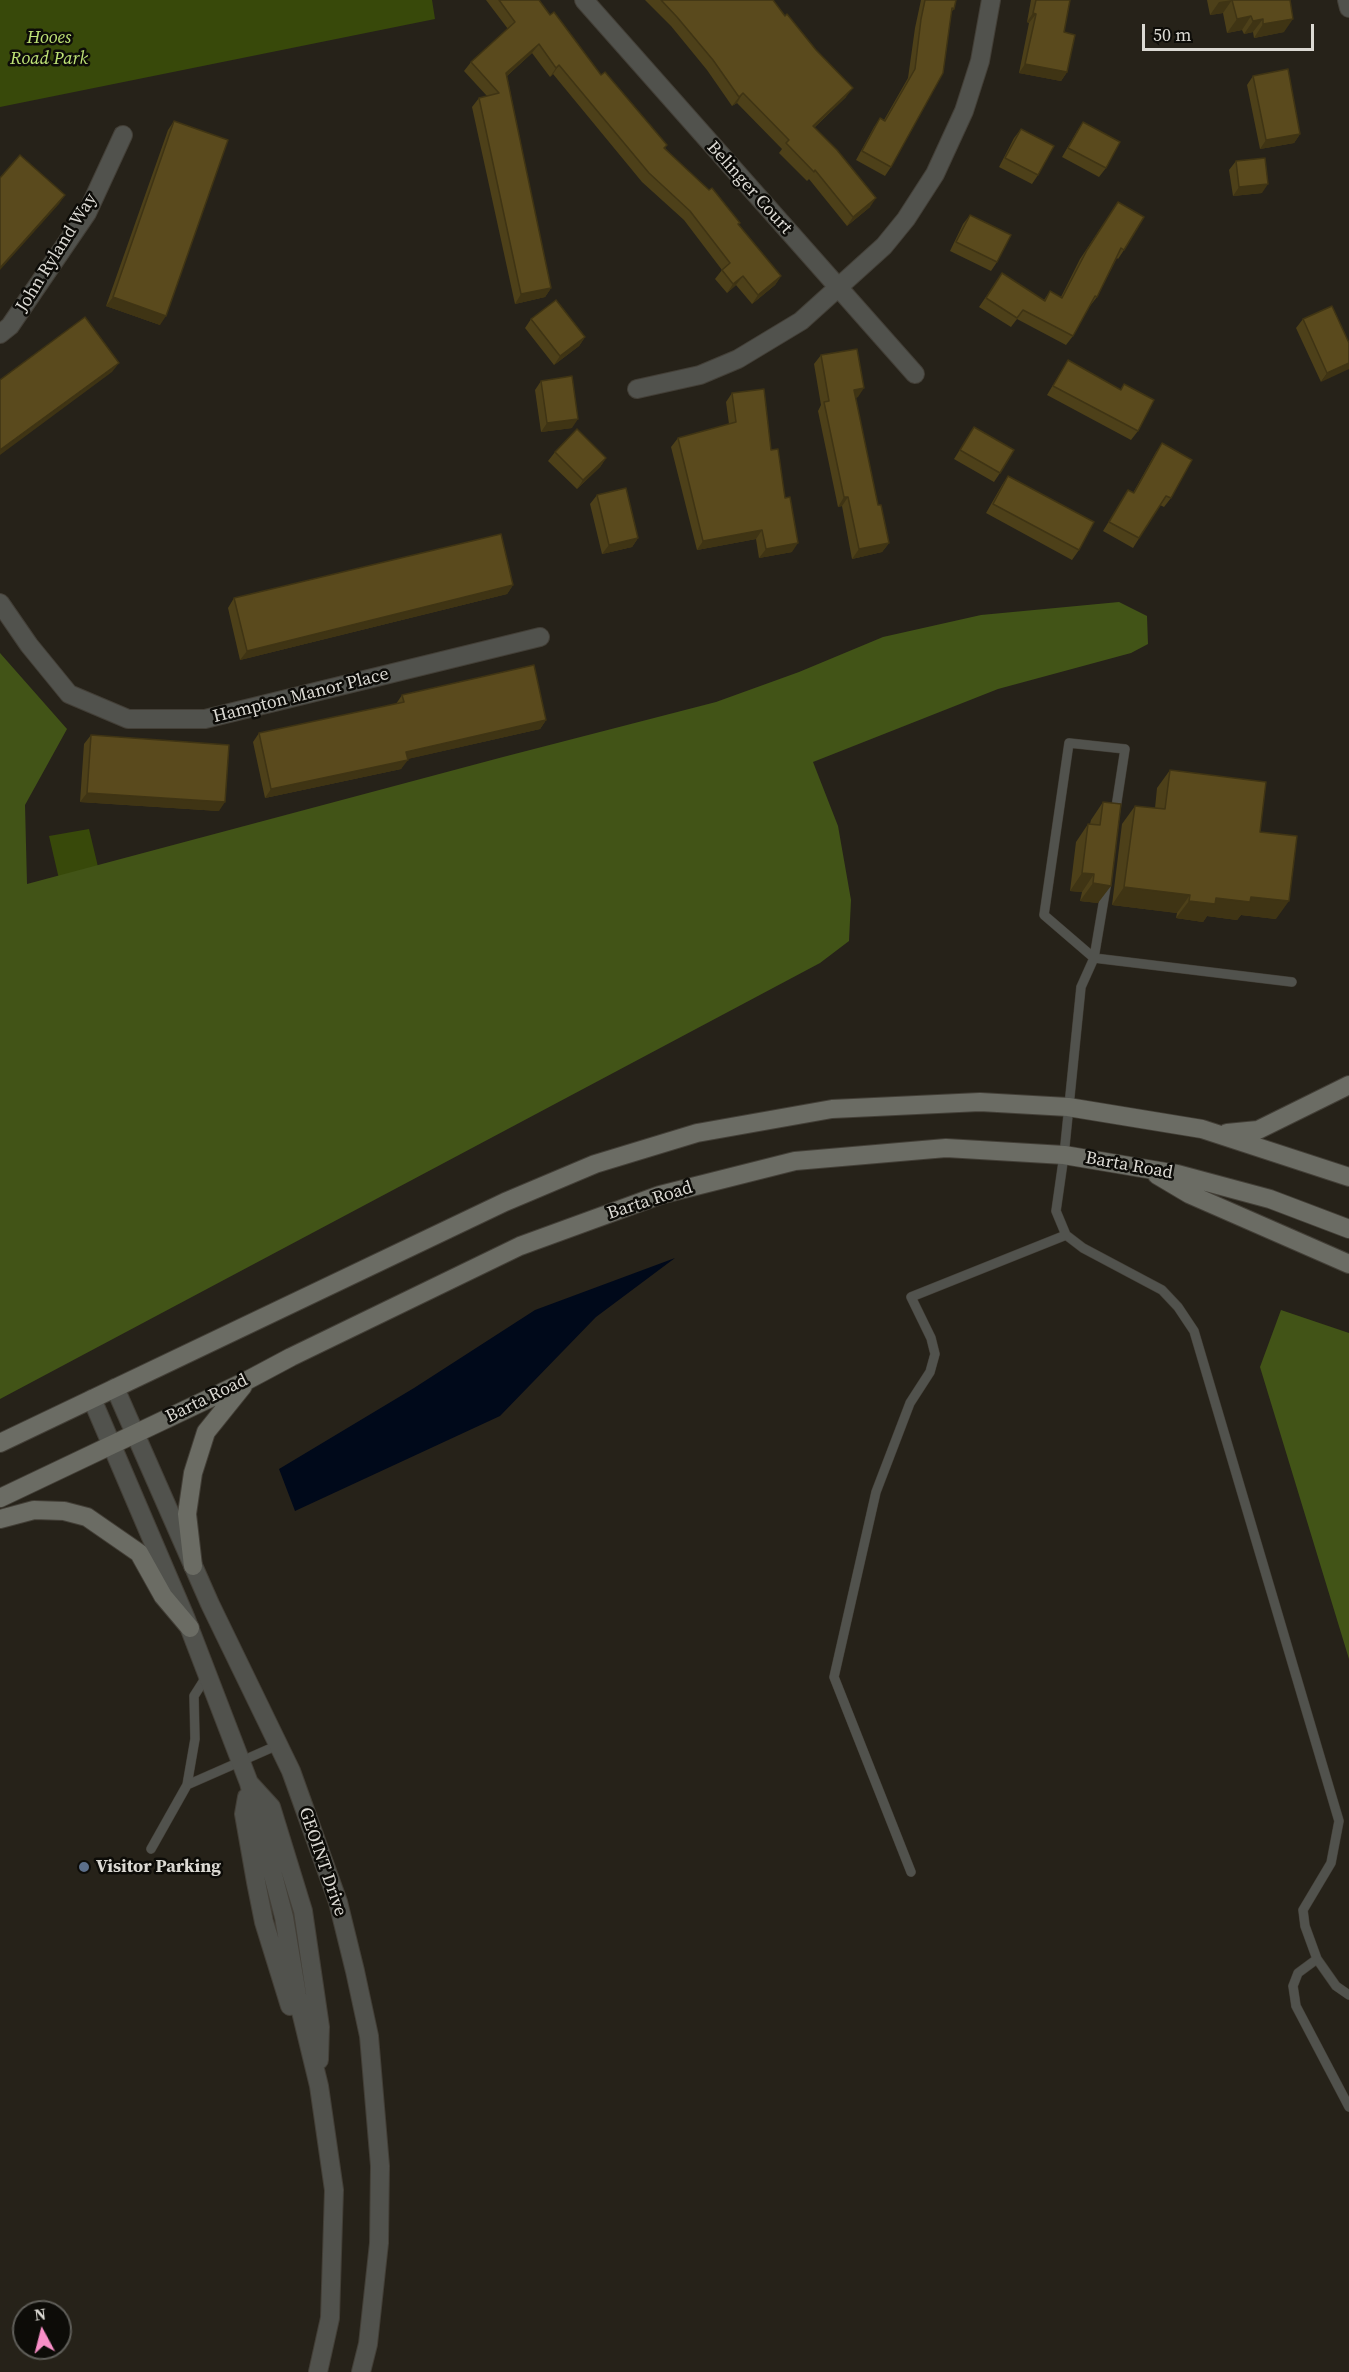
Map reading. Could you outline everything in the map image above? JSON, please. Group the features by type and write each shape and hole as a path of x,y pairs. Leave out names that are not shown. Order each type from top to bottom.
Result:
{"street":[{"name":"Belinger Court","path":"584,0 915,374"},
{"path":"637,388 700,375 738,359 801,321 884,246 906,219 935,174 964,111 980,61 991,0"},
{"path":"1347,0 1349,8"},
{"name":"John Ryland Way","path":"0,334 17,317 87,213 123,135"},
{"name":"Hampton Manor Place","path":"0,603 29,645 69,693 128,719 206,719 540,637"},
{"path":"1219,1134 1258,1130 1349,1085"},
{"path":"0,1443 505,1202 595,1164 686,1137 832,1109 980,1102 1068,1107 1202,1129 1349,1178"},
{"name":"Barta Road","path":"0,1498 246,1381 520,1246 660,1195 795,1161 946,1148 1064,1155 1177,1174 1270,1199 1349,1229"},
{"path":"1148,1170 1189,1194 1349,1264"},
{"path":"193,1566 187,1514 192,1473 206,1432 246,1381"},
{"name":"GEOINT Drive","path":"115,1388 193,1566 291,1771 338,1902 369,2036 380,2166 379,2244 368,2343 361,2372"},
{"name":"GEOINT Drive","path":"92,1399 190,1628 249,1783 272,1808 303,1911 320,2027 319,2086 334,2190 330,2318 318,2372"},
{"path":"0,1519 34,1510 64,1510 87,1517 139,1553 163,1596 190,1628"},
{"name":"GEOINT Drive","path":"249,1783 244,1814 264,1922 282,1984 319,2086"}],"lane":[{"path":"1114,823 1125,749 1069,743 1044,915 1094,958 1292,982"},
{"path":"1109,869 1094,958 1081,987 1056,1211 1066,1235 1083,1248 1162,1290 1178,1307 1194,1331 1339,1821 1331,1863 1303,1910 1305,1926 1317,1959 1336,1986 1349,1995"},
{"path":"910,1872 834,1677 876,1492 910,1403 930,1372 935,1354 931,1338 911,1297 1066,1235"},
{"path":"151,1849 187,1785 195,1739 194,1696 208,1674"},
{"path":"187,1785 278,1745"},
{"path":"1317,1959 1298,1973 1293,1986 1296,2006 1349,2107"}],"green space":[{"name":"Hooes Road Park","path":"0,0 432,0 435,19 0,107"},
{"path":"1119,602 1147,616 1148,644 1131,653 998,689 813,762 838,826 851,900 849,941 820,963 0,1399 0,653 67,729 25,805 27,884 716,702 799,672 883,637 981,615"},
{"path":"89,829 99,871 59,879 49,836"},
{"path":"1281,1310 1349,1333 1349,1659 1260,1367"}],"water":[{"path":"675,1258 596,1317 500,1416 295,1511 279,1469 414,1388 535,1310"}],"building":[{"path":"499,0 539,0 550,15 554,12 601,75 605,72 667,145 664,148 709,190 712,188 781,276 758,295 743,276 733,284 722,270 730,263 690,211 649,173 559,65 556,68 539,44 506,73 551,288 521,294 479,98 499,93 471,62 515,22"},
{"path":"661,0 773,0 785,16 787,14 816,50 853,88 813,126 837,150 876,198 853,217 815,170 814,172 786,143 789,140 743,93 739,97 713,60"},
{"path":"925,0 956,0 954,9 952,8 943,73 891,167 862,151 880,118 885,121 915,69"},
{"path":"1036,0 1070,0 1064,32 1075,35 1067,72 1025,64 1036,14 1033,13"},
{"path":"1232,0 1290,0 1293,19 1263,24 1263,19 1253,21 1251,16 1237,19"},
{"path":"1288,69 1300,134 1266,140 1253,76"},
{"path":"174,121 228,140 166,316 113,297"},
{"path":"1083,122 1120,142 1106,168 1068,148"},
{"path":"1021,129 1054,146 1038,175 1005,158"},
{"path":"20,155 65,195 0,268 0,178"},
{"path":"1265,158 1268,184 1239,187 1236,161"},
{"path":"1118,202 1144,217 1124,250 1121,248 1097,297 1095,296 1073,336 1023,310 1017,318 986,298 1002,273 1045,301 1050,291 1062,298 1087,250"},
{"path":"970,215 1011,235 997,262 956,242"},
{"path":"556,300 585,337 560,356 531,319"},
{"path":"1332,306 1349,343 1349,363 1327,373 1303,319"},
{"path":"85,317 119,363 0,450 0,380"},
{"path":"857,349 864,388 854,390 878,505 881,505 889,543 859,549 848,497 844,497 824,402 829,401 821,355"},
{"path":"1068,360 1121,390 1124,384 1154,400 1138,431 1053,386"},
{"path":"572,376 578,419 547,423 541,381"},
{"path":"764,389 771,450 778,449 785,498 790,497 798,543 766,549 762,530 703,541 678,438 736,422 732,393"},
{"path":"974,427 1014,450 1000,473 960,450"},
{"path":"577,429 606,458 583,480 555,452"},
{"path":"1162,443 1192,460 1171,498 1166,496 1139,538 1109,522 1128,490 1134,493"},
{"path":"1008,476 1094,522 1079,550 993,504"},
{"path":"626,488 638,538 609,545 597,495"},
{"path":"501,534 513,585 247,651 234,598"},
{"path":"534,665 546,720 406,752 408,760 271,789 259,733 404,702 402,695"},
{"path":"91,735 229,745 225,802 87,793"},
{"path":"1170,770 1266,782 1260,832 1297,836 1289,901 1251,897 1250,902 1216,898 1215,904 1189,901 1190,895 1124,887 1135,806 1165,809"},
{"path":"1103,802 1121,804 1111,886 1093,883 1094,874 1082,873 1088,824 1100,825"}],"place":[{"name":"Visitor Parking","path":"84,1867"}]}
